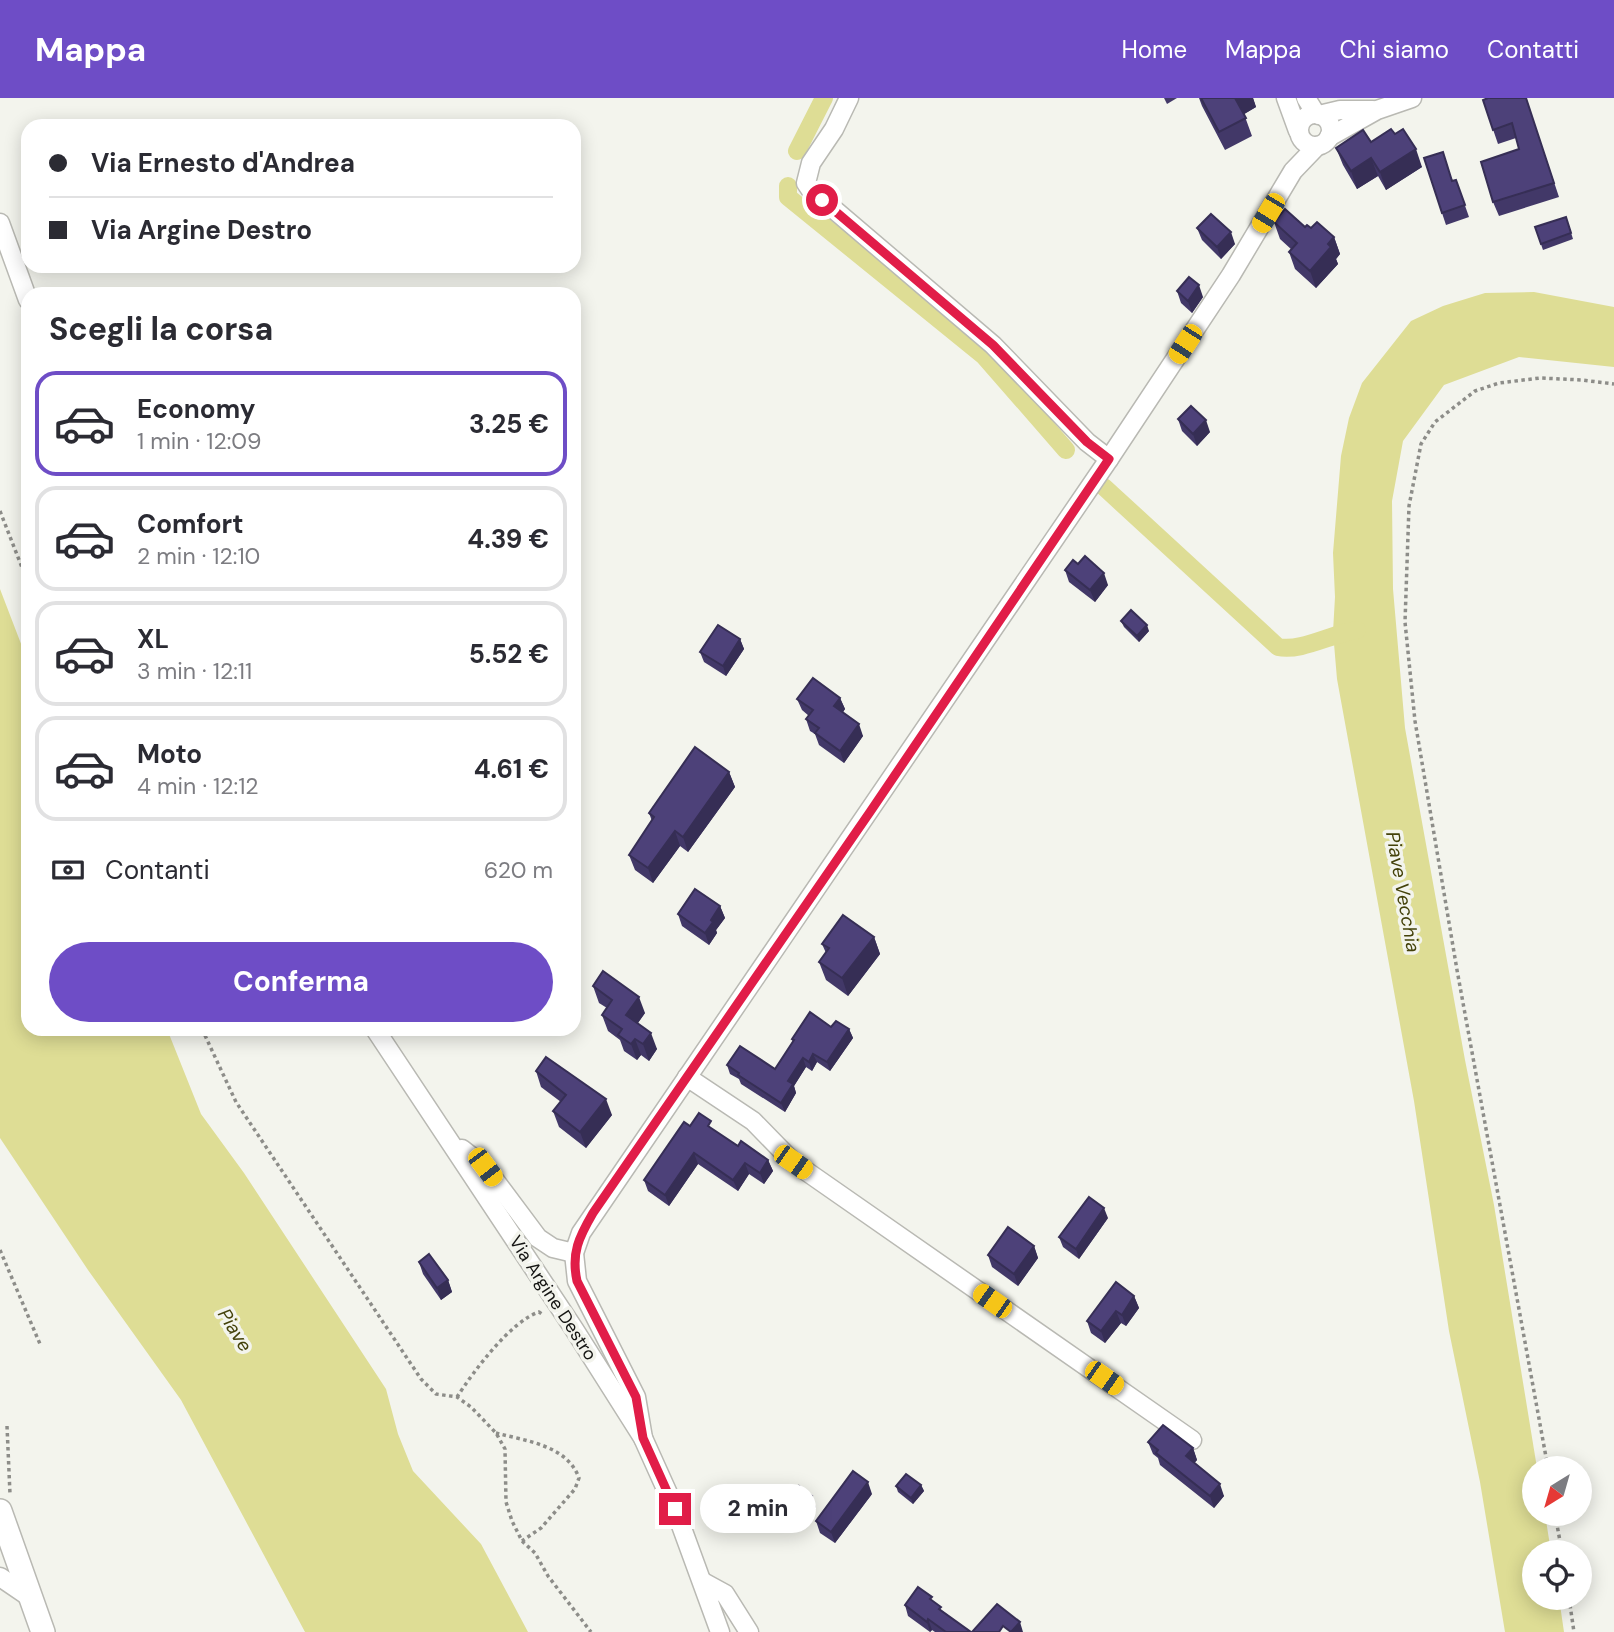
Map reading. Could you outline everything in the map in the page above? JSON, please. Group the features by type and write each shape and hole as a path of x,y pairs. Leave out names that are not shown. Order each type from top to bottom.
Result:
{"main road":[{"path":"5,1507 43,1632"}],"street":[{"path":"849,98 834,129 811,163 806,183 810,189 993,345 1087,442 1109,459"},
{"path":"1286,98 1305,143 1323,142"},
{"path":"1306,98 1317,115 1329,124 1323,142"},
{"path":"643,1438 636,1397 577,1281 574,1253 581,1233 1109,459 1231,275 1293,171 1323,142 1377,110 1412,98"},
{"path":"1293,171 1301,121 1340,110 1377,110"},
{"path":"0,223 23,287"},
{"name":"Via Argine Destro","path":"380,1036 643,1438 675,1509 720,1632"},
{"path":"687,1077 753,1121 793,1162 1192,1440"},
{"path":"447,1136 485,1167 538,1238 553,1248 574,1253"},
{"path":"0,1577 31,1598"},
{"path":"703,1582 725,1594 748,1632"}],"path":[{"path":"1546,1456 1457,970 1415,721 1405,622 1409,506 1421,444 1435,422 1475,391 1499,383 1540,378 1614,384"},
{"path":"0,511 21,565"},
{"path":"205,1036 236,1102 421,1379 436,1394 457,1397 471,1407 496,1433 505,1449 506,1502 512,1521 522,1541 535,1553 548,1576 591,1632"},
{"path":"0,1250 40,1344"},
{"path":"457,1397 473,1372 528,1315 539,1312 547,1319"},
{"path":"5,1507 7,1426"},
{"path":"496,1433 551,1448 575,1465 579,1478 575,1489 541,1528 522,1541"},
{"path":"1571,1610 1574,1632"}],"water":[{"name":"Piave Vecchia","path":"1534,292 1614,307 1614,367 1519,357 1444,385 1403,441 1392,501 1393,589 1405,728 1494,1205 1535,1456 1522,1456 1522,1526 1547,1526 1549,1540 1522,1540 1522,1610 1561,1610 1564,1632 1505,1632 1480,1482 1449,1331 1414,1101 1337,679 1333,632 1333,553 1341,456 1349,418 1362,383 1411,321 1443,306 1485,293"},
{"name":"Piave","path":"0,589 21,644 21,1036 170,1036 201,1114 244,1173 386,1389 398,1434 413,1471 481,1544 528,1632 305,1632 181,1400 88,1270 0,1138"}],"building":[{"path":"1201,98 1235,98 1246,118 1219,132"},
{"path":"1526,98 1554,183 1493,202 1481,162 1519,149 1512,123 1493,130 1483,100"},
{"path":"1391,129 1395,134 1403,129 1416,149 1380,172 1371,158 1351,171 1336,148 1363,130 1371,142"},
{"path":"1443,152 1452,181 1456,180 1465,205 1442,213 1424,158"},
{"path":"1285,209 1305,227 1307,225 1311,228 1317,222 1334,237 1328,244 1331,247 1310,271 1289,252 1297,243 1274,222"},
{"path":"1211,214 1231,232 1217,247 1197,228"},
{"path":"1566,217 1571,233 1541,244 1535,227"},
{"path":"1189,277 1199,285 1188,301 1177,291"},
{"path":"1191,406 1206,420 1193,434 1178,419"},
{"path":"1085,556 1104,573 1090,590 1065,570 1073,560 1078,564"},
{"path":"1131,610 1147,625 1137,636 1121,621"},
{"path":"718,625 740,639 723,666 700,652"},
{"path":"813,678 840,698 834,706 859,724 840,751 815,733 819,728 806,719 813,710 797,699"},
{"path":"695,747 729,772 683,837 675,831 648,868 629,855 654,817 649,813"},
{"path":"695,889 720,906 705,933 678,914"},
{"path":"843,915 874,937 842,978 819,962 829,948 822,944"},
{"path":"603,971 639,997 626,1015 651,1033 643,1044 635,1039 631,1044 618,1035 622,1029 602,1015 612,1000 593,986"},
{"path":"810,1012 831,1027 836,1021 849,1029 827,1062 813,1054 809,1062 803,1058 788,1081 793,1084 781,1103 727,1065 740,1046 775,1069"},
{"path":"546,1057 606,1099 580,1132 553,1111 566,1095 536,1071"},
{"path":"699,1113 711,1121 708,1126 738,1146 741,1141 768,1160 760,1173 745,1163 733,1180 694,1153 665,1195 644,1180 684,1122 690,1126"},
{"path":"1089,1197 1104,1208 1076,1249 1059,1237"},
{"path":"1008,1227 1034,1246 1014,1274 988,1255"},
{"path":"429,1254 448,1280 437,1288 419,1262"},
{"path":"1116,1282 1134,1296 1122,1315 1116,1311 1101,1331 1087,1321"},
{"path":"1163,1425 1193,1448 1186,1456 1220,1484 1210,1496 1156,1453 1158,1450 1148,1442"},
{"path":"853,1471 868,1482 831,1532 816,1521"},
{"path":"906,1474 921,1485 911,1498 896,1486"},
{"path":"799,1486 812,1496 804,1512 789,1500"},
{"path":"918,1587 932,1597 930,1599 941,1607 939,1609 971,1632 946,1632 905,1605"},
{"path":"997,1604 1020,1622 1011,1632 1003,1626 999,1632 972,1632"}],"waterway":[{"path":"797,151 824,98"},
{"path":"788,186 788,197 984,356 1066,450"},
{"path":"1104,487 1278,647 1306,645 1357,630"}],"route":[{"path":"675,1509 643,1438 636,1397 577,1281 574,1267 576,1244 593,1213 870,812 1109,459 1087,442 993,345 822,200"}]}
